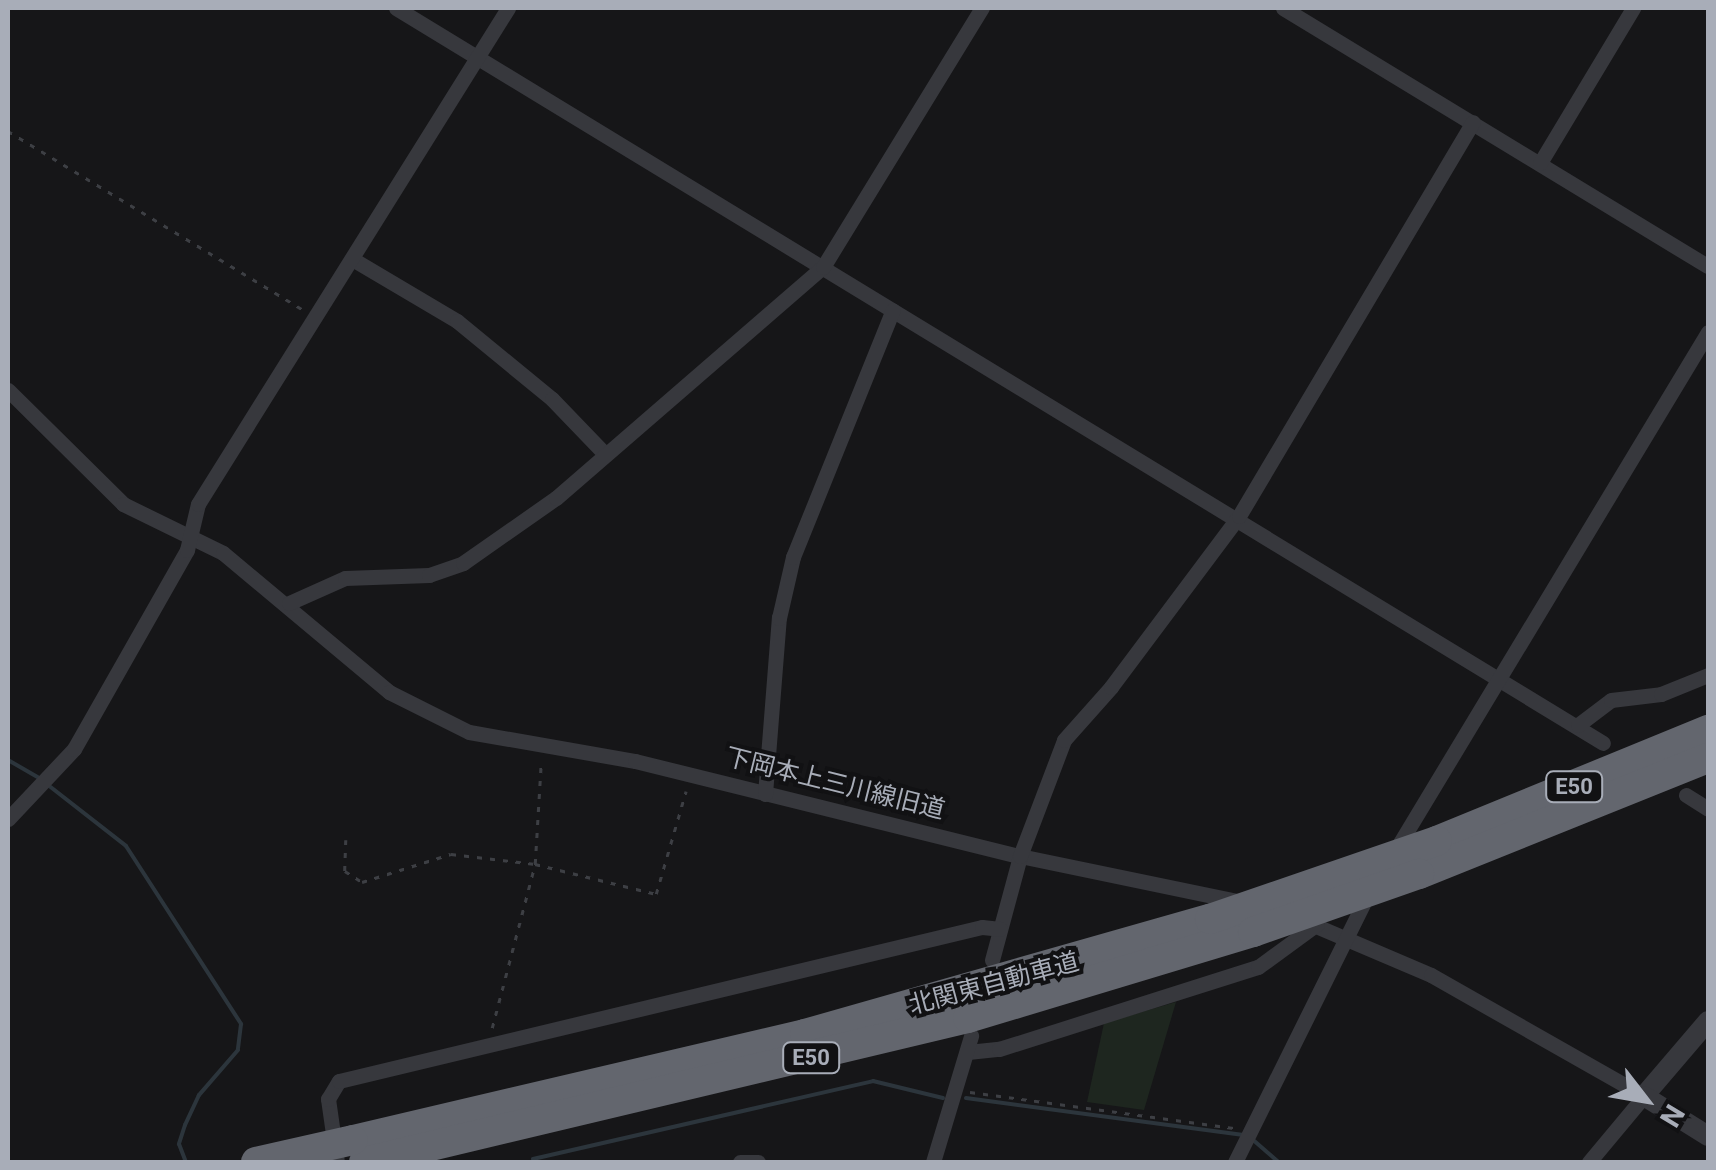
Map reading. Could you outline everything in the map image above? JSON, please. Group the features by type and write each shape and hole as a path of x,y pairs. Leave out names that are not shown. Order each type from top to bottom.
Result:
{"highway":[{"name":"北関東自動車道","path":"351,1155 805,1034 1210,919 1438,840 1708,730"},
{"name":"北関東自動車道","path":"256,1162 351,1155 968,1018 1253,932 1419,874 1708,758"}],"street":[{"path":"396,8 1239,516 1602,743"},
{"path":"8,820 74,749 187,550 187,533 198,504 508,8"},
{"path":"288,603 345,578 429,575 463,563 605,454 823,267 982,8"},
{"path":"1283,8 1708,266"},
{"path":"1540,162 1633,8"},
{"path":"992,960 1020,856 1064,740 1112,687 1239,516 1473,122"},
{"path":"354,260 456,321 552,399 605,454"},
{"path":"765,794 779,618 793,557 893,310"},
{"path":"1235,1162 1343,934 1708,332"},
{"name":"下岡本上三川線旧道","path":"8,390 122,504 187,533 288,603 389,692 469,732 691,774 1020,856 1203,891 1317,924 1519,1021 1708,1136"},
{"path":"1578,725 1611,700 1661,694 1708,676"},
{"path":"1686,795 1708,809"},
{"path":"933,1162 970,1044 1000,1049 1258,967 1317,924"},
{"path":"351,1155 328,1099 339,1081 982,927 1000,929"},
{"path":"1589,1162 1708,1021"},
{"path":"740,1162 758,1162"}],"path":[{"path":"8,131 317,319"},
{"path":"487,1044 535,864 542,746"},
{"path":"346,840 346,871 362,882 451,854 535,864 656,894 691,774"},
{"path":"956,1090 1250,1130"}],"shaded area":[{"path":"1176,1002 1144,1110 1087,1102 1104,1023"}],"waterway":[{"path":"8,760 41,779"},
{"path":"48,785 126,846 241,1024 238,1050 199,1095 185,1125 179,1144 186,1162"},
{"path":"533,1159 873,1081 943,1098"},
{"path":"966,1098 1244,1135"},
{"path":"1252,1139 1278,1162"}]}
